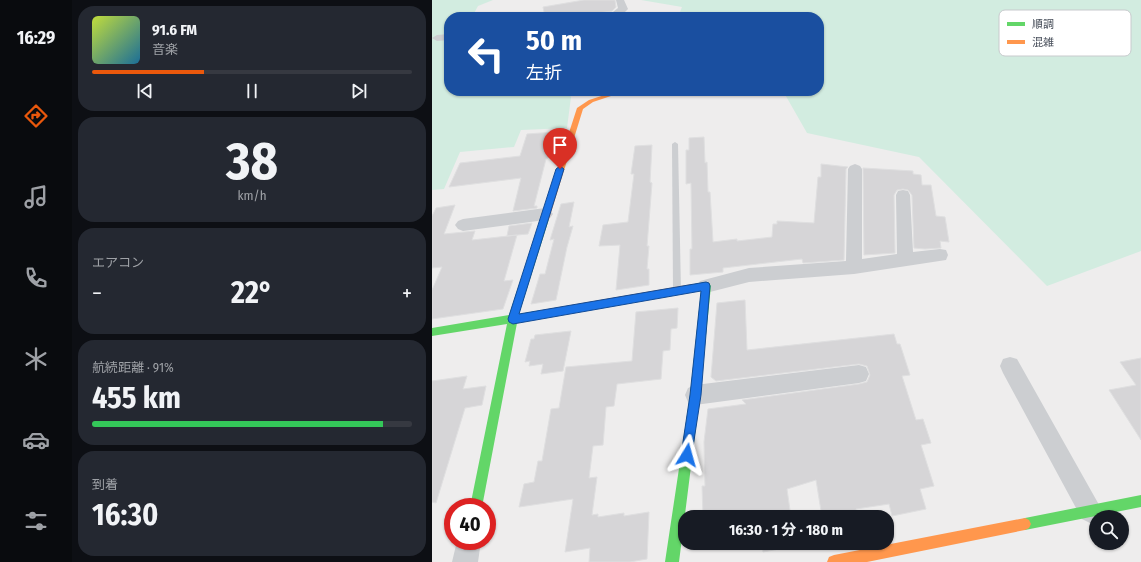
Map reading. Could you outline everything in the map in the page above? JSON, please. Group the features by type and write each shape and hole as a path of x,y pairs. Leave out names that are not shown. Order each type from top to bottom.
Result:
{"street":[{"path":"619,12 623,9 620,0"},
{"path":"437,38 444,37"},
{"path":"478,498 513,319 545,214 580,108 591,101 607,96"},
{"path":"854,267 855,169"},
{"path":"903,195 905,260"},
{"path":"463,225 545,214"},
{"path":"432,332 706,286 749,274 854,267 940,255"},
{"path":"672,562 695,395 706,286"},
{"path":"1010,366 1089,510"},
{"path":"695,395 860,374"},
{"path":"1095,510 1141,501"},
{"path":"834,562 1089,511"},
{"path":"465,562 467,550"}],"lane":[{"path":"675,144 676,291"}],"green space":[{"path":"432,0 493,0 478,6 475,12 444,12 444,96 570,96 567,128 521,130 514,147 460,152 444,189 432,190"},
{"path":"641,0 1141,0 1141,251 1047,286 919,157 807,133 786,96 824,96 824,12 680,12 682,7"}],"building":[{"path":"584,0 615,0 616,7 612,11 605,12 544,12 543,7"},
{"path":"555,132 548,158 546,159 534,206 537,206 537,208 513,211 521,178 449,187 460,163 520,156 527,134"},
{"path":"704,137 708,192 710,192 713,242 772,237 773,224 777,224 777,221 814,223 818,177 821,177 821,164 848,167 846,169 844,260 803,263 802,259 723,268 723,272 690,275 690,249 692,249 691,183 686,184 686,150 689,150 689,138"},
{"path":"652,145 650,182 652,183 647,246 649,246 647,269 649,269 649,285 616,290 620,245 599,246 603,225 628,222 634,174 631,174 635,146"},
{"path":"863,168 913,171 913,174 921,175 922,185 931,185 936,216 945,217 949,242 940,241 941,248 914,248 912,195 908,190 903,189 897,190 894,195 895,253 864,255"},
{"path":"574,202 569,227 573,226 556,300 531,304 540,274 545,274 554,239 550,240 561,204"},
{"path":"455,205 444,234 475,231 472,240 517,235 504,281 513,280 503,309 432,319 432,290 442,267 432,268 432,216 436,208"},
{"path":"532,223 528,234 507,236 509,226"},
{"path":"745,300 747,350 894,334 897,344 900,344 910,375 902,376 916,420 923,419 931,443 921,445 934,486 920,489 926,509 894,516 894,510 890,510 889,504 856,510 821,510 816,480 787,489 790,510 703,510 702,486 705,486 704,442 708,409 746,404 742,400 859,384 867,382 870,375 867,366 859,364 716,381 711,377 717,303"},
{"path":"678,308 677,328 671,329 670,350 663,351 661,379 617,384 614,406 606,407 603,445 593,446 589,478 597,477 592,515 598,514 598,517 624,513 624,516 649,512 647,559 630,562 589,562 590,548 565,552 573,499 519,507 524,484 534,482 538,461 542,461 551,409 559,408 566,367 632,361 636,312"},
{"path":"571,331 563,371 541,374 543,364 529,366 530,361 525,362 531,339 534,339 535,335"},
{"path":"1141,358 1141,440 1109,390 1136,385 1120,362"},
{"path":"467,376 463,389 486,386 482,405 465,408 436,503 432,502 432,381"},
{"path":"763,550 774,550 763,552"}],"traffic: fast":[{"path":"432,332 513,319 545,219"},
{"path":"672,562 695,395 706,286 692,288"},
{"path":"478,498 513,319 542,314"},
{"path":"1025,524 1141,501"}],"traffic: slow":[{"path":"545,219 580,108 591,101 607,96"},
{"path":"542,314 692,288"},
{"path":"834,562 1025,524"}],"route":[{"path":"560,169 513,319 706,286 695,395 687,455"}]}
